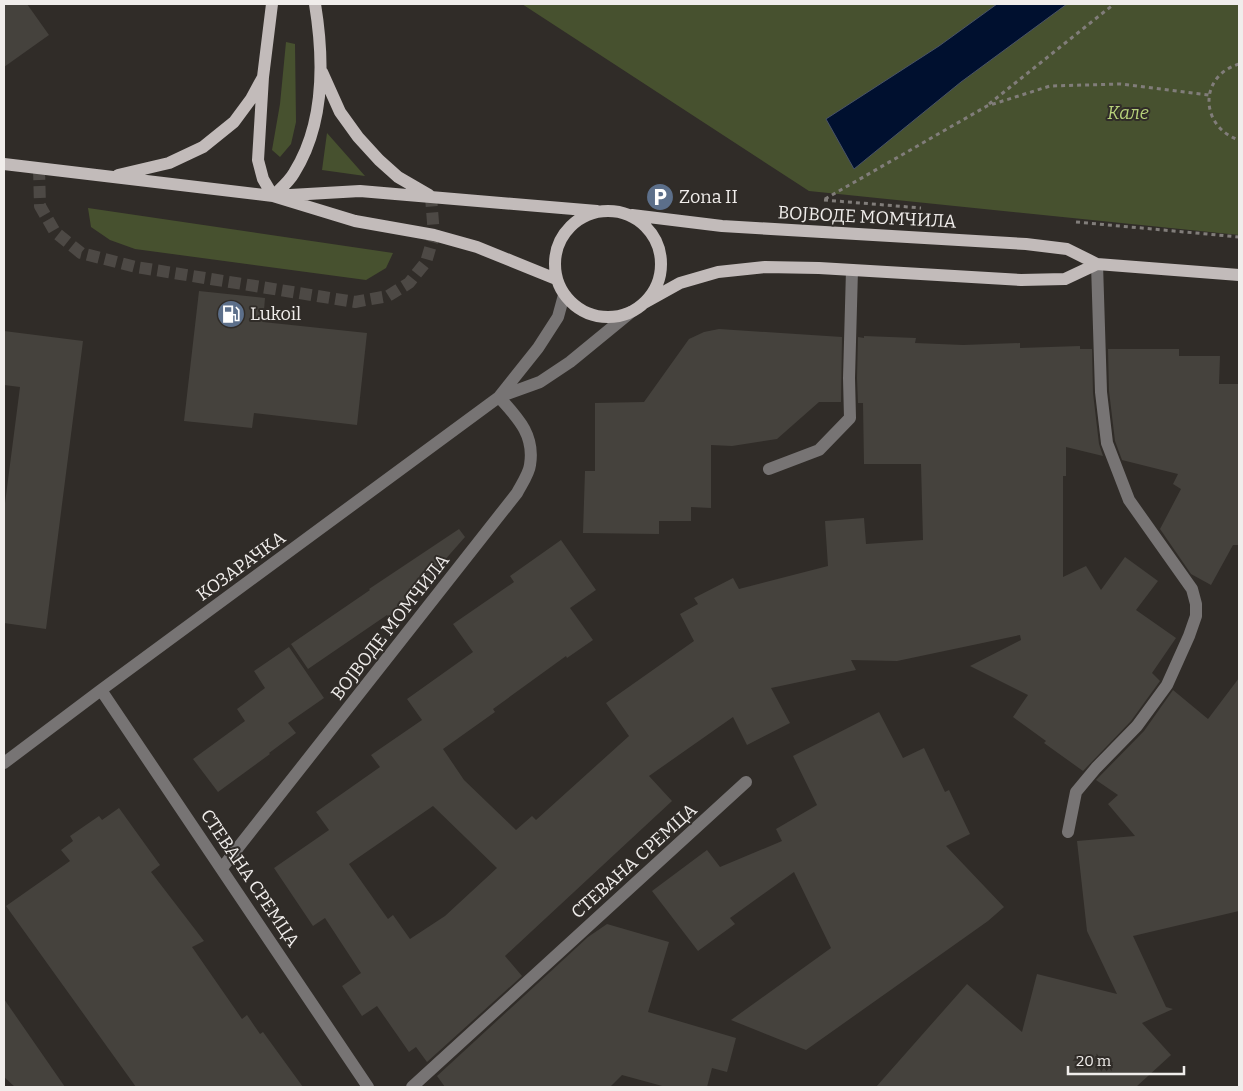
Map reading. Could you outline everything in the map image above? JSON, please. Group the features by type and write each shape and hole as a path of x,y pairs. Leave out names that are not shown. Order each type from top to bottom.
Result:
{"main road":[{"path":"272,4 258,160 262,179 273,196"},
{"path":"273,196 294,175 308,146 316,111 321,71 315,4"},
{"path":"321,71 340,112 358,137 379,160 398,176 431,196"},
{"path":"109,176 169,163 203,147 234,122 264,77"},
{"path":"4,164 273,196 355,221 434,234 477,247 556,279"},
{"path":"273,196 360,191 615,211 632,215 646,226 656,240 661,256 660,273 655,290 644,303 631,312 613,317 594,316 578,308 564,295 556,279 554,260 558,244 567,229 581,217 597,211"},
{"name":"ВОЈВОДЕ МОМЧИЛА","path":"632,215 722,226 1026,244 1068,249 1097,264 1239,275"},
{"name":"ВОЈВОДЕ МОМЧИЛА","path":"644,303 680,283 718,272 765,267 1021,280 1065,279 1097,264"}],"street":[{"path":"1068,832 1076,792 1096,768 1137,726 1168,685 1196,616 1196,604 1192,590 1129,500 1107,443 1100,392 1097,264"},
{"path":"770,469 820,450 850,418 849,378 852,270"},
{"name":"КОЗАРАЧКА","path":"499,398 538,348 558,317 564,295"},
{"name":"КОЗАРАЧКА","path":"4,763 499,398 540,382 570,362 631,312"},
{"name":"ВОЈВОДЕ МОМЧИЛА","path":"222,868 517,494 530,466 530,442 520,421 499,398"},
{"name":"СТЕВАНА СРЕМЦА","path":"101,690 368,1087"},
{"name":"СТЕВАНА СРЕМЦА","path":"412,1087 746,782"}],"path":[{"path":"824,200 987,106 1114,4"},
{"path":"1239,64 1232,66 1222,74 1214,83 1209,95 1209,107 1213,119 1220,130 1230,137 1239,140"},
{"path":"987,106 1050,86 1121,84 1209,95"}],"green space":[{"name":"Кале","path":"522,4 1239,4 1239,235 809,191"},
{"path":"286,42 295,44 296,122 291,144 280,157 272,150 280,104"},
{"path":"327,133 365,176 322,170"},
{"path":"88,208 393,253 386,268 366,280 135,249 110,240 91,227"}],"water":[{"path":"997,4 1067,4 961,82 854,169 826,119 939,46"}],"building":[{"path":"4,4 27,4 49,35 4,67"},
{"path":"199,291 265,298 263,322 367,333 357,425 254,413 252,428 184,421"},
{"path":"719,329 842,337 841,402 819,402 777,439 732,446 711,445 711,508 691,507 691,521 659,521 659,534 583,533 585,471 595,471 595,403 644,402 689,339 704,332"},
{"path":"4,331 83,341 46,629 4,623 4,511 20,387 4,385"},
{"path":"864,336 916,338 915,343 963,345 1020,343 1020,348 1080,346 1080,349 1092,349 1093,393 1099,444 1103,456 1066,447 1066,476 1063,476 1063,577 1086,566 1101,590 1125,557 1158,581 1136,610 1176,638 1152,673 1160,681 1131,721 1083,771 1044,743 1046,741 1013,717 1028,695 970,666 1021,640 1020,635 897,661 851,660 856,670 771,688 790,723 747,745 733,717 649,776 672,801 505,956 522,976 427,1062 416,1047 409,1052 377,1006 362,1016 342,986 361,973 325,918 313,926 274,868 329,830 316,812 380,767 371,755 422,720 407,699 473,652 453,624 514,582 510,576 561,540 596,590 570,608 593,640 567,658 566,656 493,709 495,712 443,749 464,780 516,830 532,816 536,820 629,736 606,703 694,641 680,614 698,604 694,598 733,578 739,589 828,566 825,521 864,518 866,544 923,540 921,464 864,464 863,403 858,403 857,378 858,337 864,338","holes":["433,806 497,868 445,916 410,939 393,915 388,919 349,864"]},
{"path":"1108,349 1179,349 1179,356 1220,356 1219,384 1239,384 1239,545 1233,545 1211,585 1191,574 1160,529 1181,489 1173,484 1178,474 1122,460 1115,441 1109,391"},
{"path":"459,529 465,537 391,621 387,615 308,669 291,644"},
{"path":"289,647 324,698 288,723 296,733 218,792 193,759 245,721 237,709 265,688 254,671"},
{"path":"1239,678 1239,911 1133,936 1166,1007 1173,1009 1142,1023 1171,1055 1136,1087 876,1087 967,984 1022,1032 1037,974 1117,994 1087,931 1077,841 1135,836 1108,804 1118,795 1096,780 1144,731 1173,690 1208,719"},
{"path":"879,712 903,758 924,748 945,792 949,790 970,834 946,846 1004,907 988,921 806,1050 731,1020 831,948 794,872 730,918 735,924 698,951 652,891 707,850 720,867 782,841 776,829 817,805 793,756"},
{"path":"119,808 160,865 151,872 204,941 192,947 242,1019 247,1015 260,1034 263,1032 303,1087 136,1087 6,906 70,861 61,850 73,841 70,836 99,816 102,820"},
{"path":"607,924 669,942 648,1012 736,1038 727,1072 712,1068 707,1087 666,1087 622,1075 610,1087 445,1087 437,1076 588,937"},
{"path":"4,999 65,1087 15,1087 4,1077"}],"tunnel":[{"path":"39,168 40,206 55,232 81,253 136,267 355,302 388,296 409,283 426,262 434,235 431,197"}],"place":[{"name":"Zona II","path":"660,197"},
{"name":"Lukoil","path":"231,314"}]}
